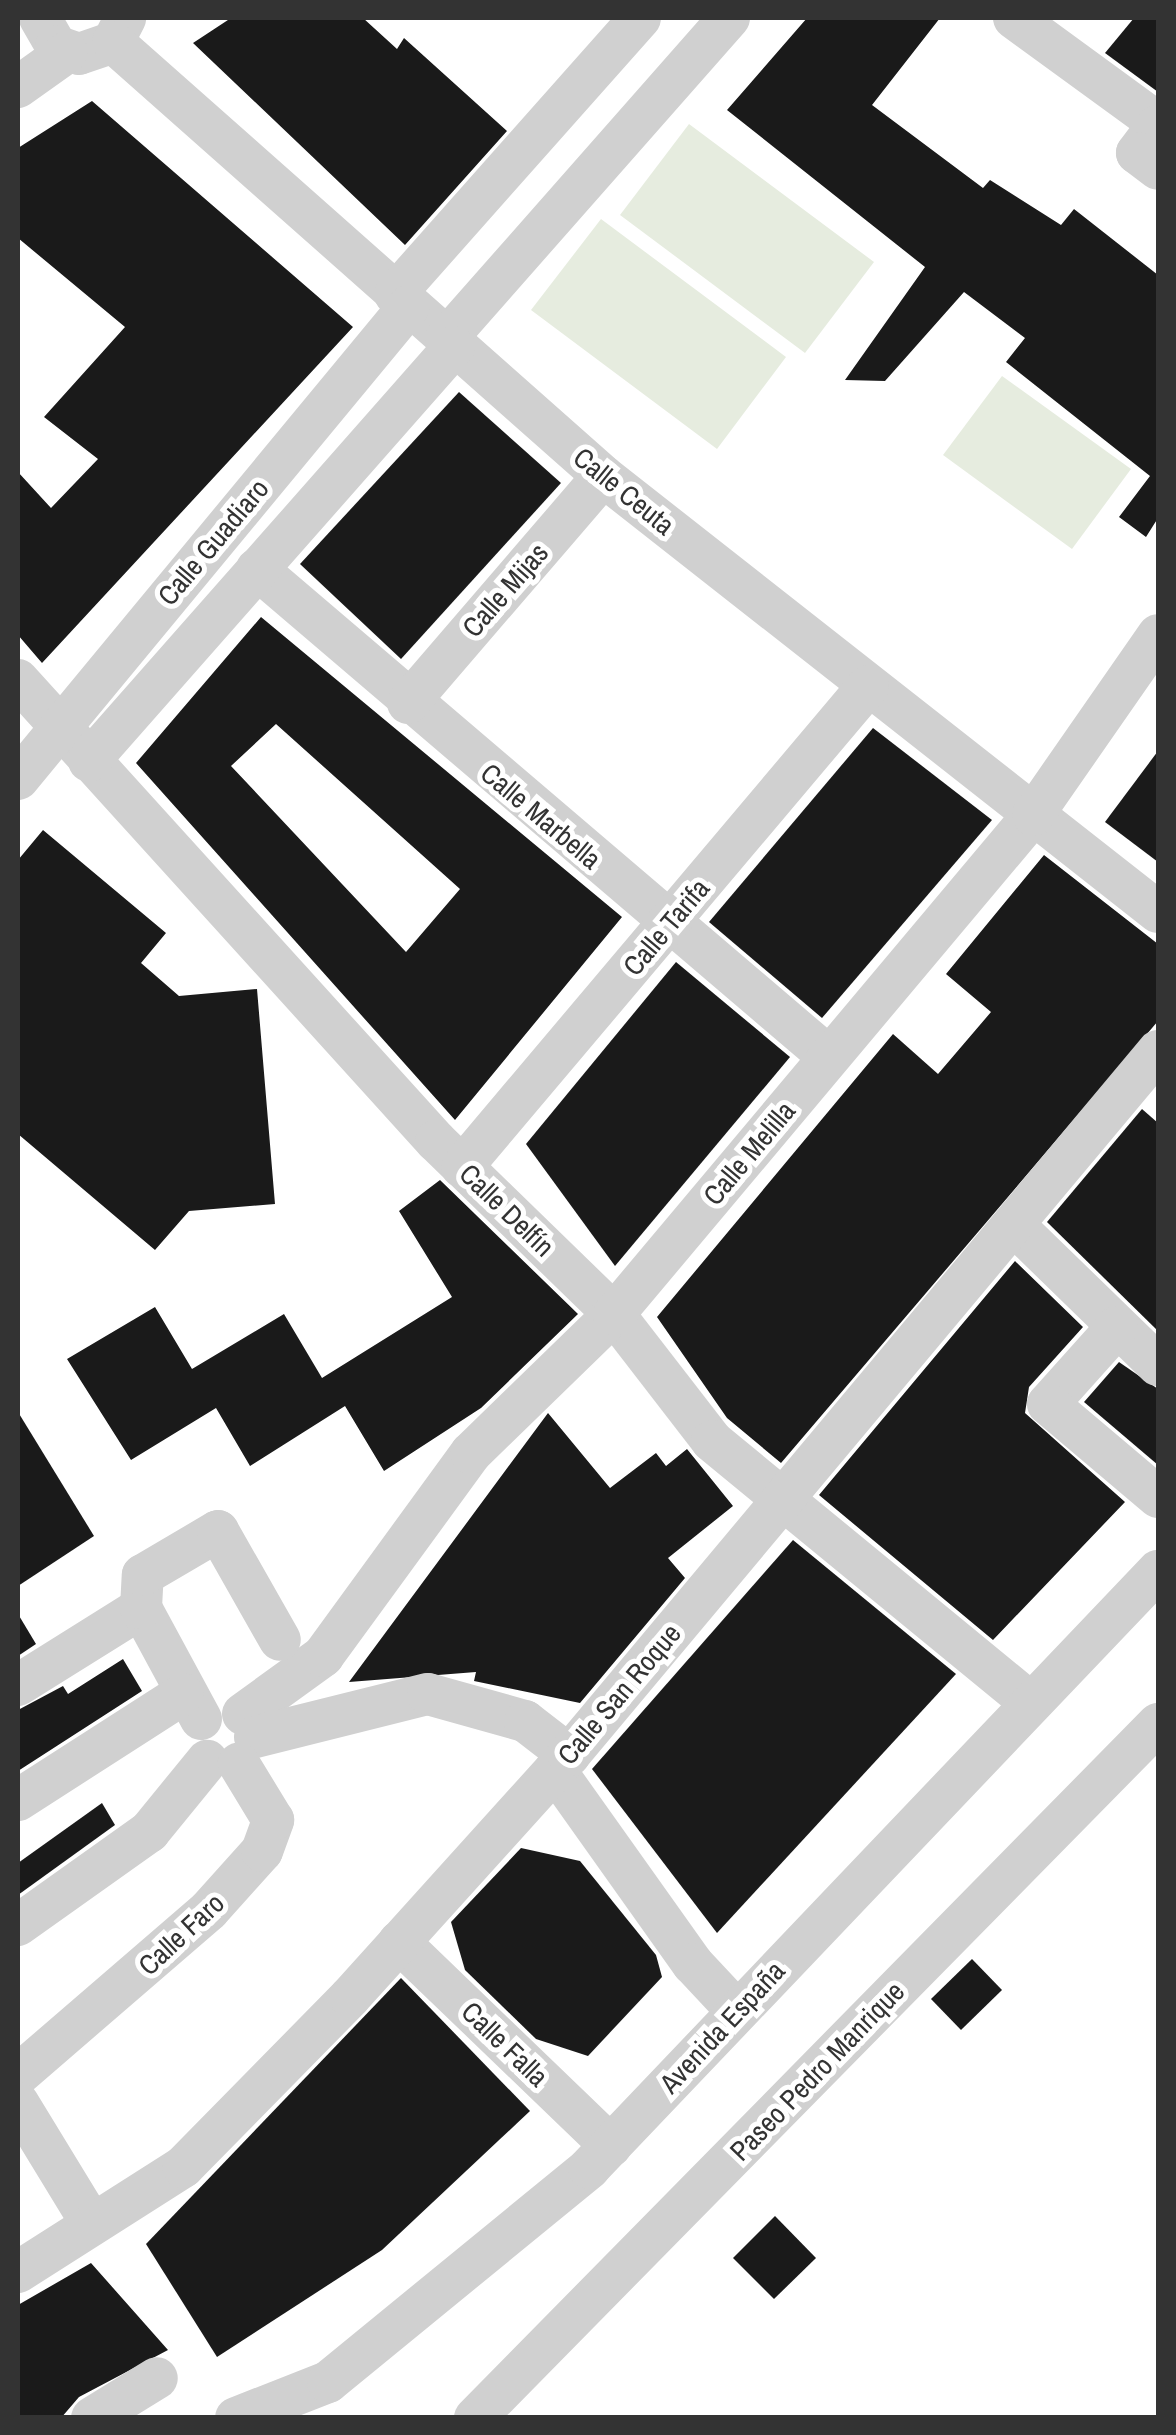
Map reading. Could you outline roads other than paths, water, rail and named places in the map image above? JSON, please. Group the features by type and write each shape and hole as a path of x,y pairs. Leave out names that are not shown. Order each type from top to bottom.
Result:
{"street":[{"path":"18,21 31,18"},
{"path":"40,18 68,52"},
{"name":"Calle Guadiaro","path":"18,779 402,300 640,18"},
{"name":"Calle Guadiaro","path":"89,761 729,18"},
{"path":"1014,18 1153,143"},
{"path":"18,87 68,52 123,24"},
{"name":"Calle Ceuta","path":"123,24 402,300 603,476 1158,912"},
{"name":"Calle Mijas","path":"408,704 603,476"},
{"name":"Calle Marbella","path":"257,569 408,704 829,1057"},
{"name":"Calle Melilla","path":"221,1731 323,1656 471,1453 614,1314 1033,815 1158,636"},
{"name":"Calle Delfín","path":"18,680 462,1167 614,1314 712,1441 1031,1703"},
{"name":"Calle Tarifa","path":"462,1167 868,686"},
{"name":"Calle San Roque","path":"18,2272 184,2167 399,1942 562,1762 1155,1065"},
{"path":"1017,1228 1158,1364"},
{"path":"1118,1327 1048,1404 1158,1497"},
{"path":"18,1684 218,1532 280,1640"},
{"name":"Avenida España","path":"236,2418 328,2382 611,2146 1158,1572"},
{"path":"142,1591 221,1731"},
{"path":"323,1656 349,1707"},
{"path":"18,1800 221,1731 428,1694 473,1700 524,1721 562,1762 736,2011"},
{"name":"Paseo Pedro Manrique","path":"475,2418 1158,1724"},
{"path":"18,1926 150,1832 221,1731"},
{"name":"Calle Faro","path":"18,2075 143,1971 262,1851 273,1820 221,1731"},
{"name":"Calle Falla","path":"399,1942 611,2146"},
{"path":"18,2104 92,2224"},
{"path":"92,2418 157,2378"}]}
